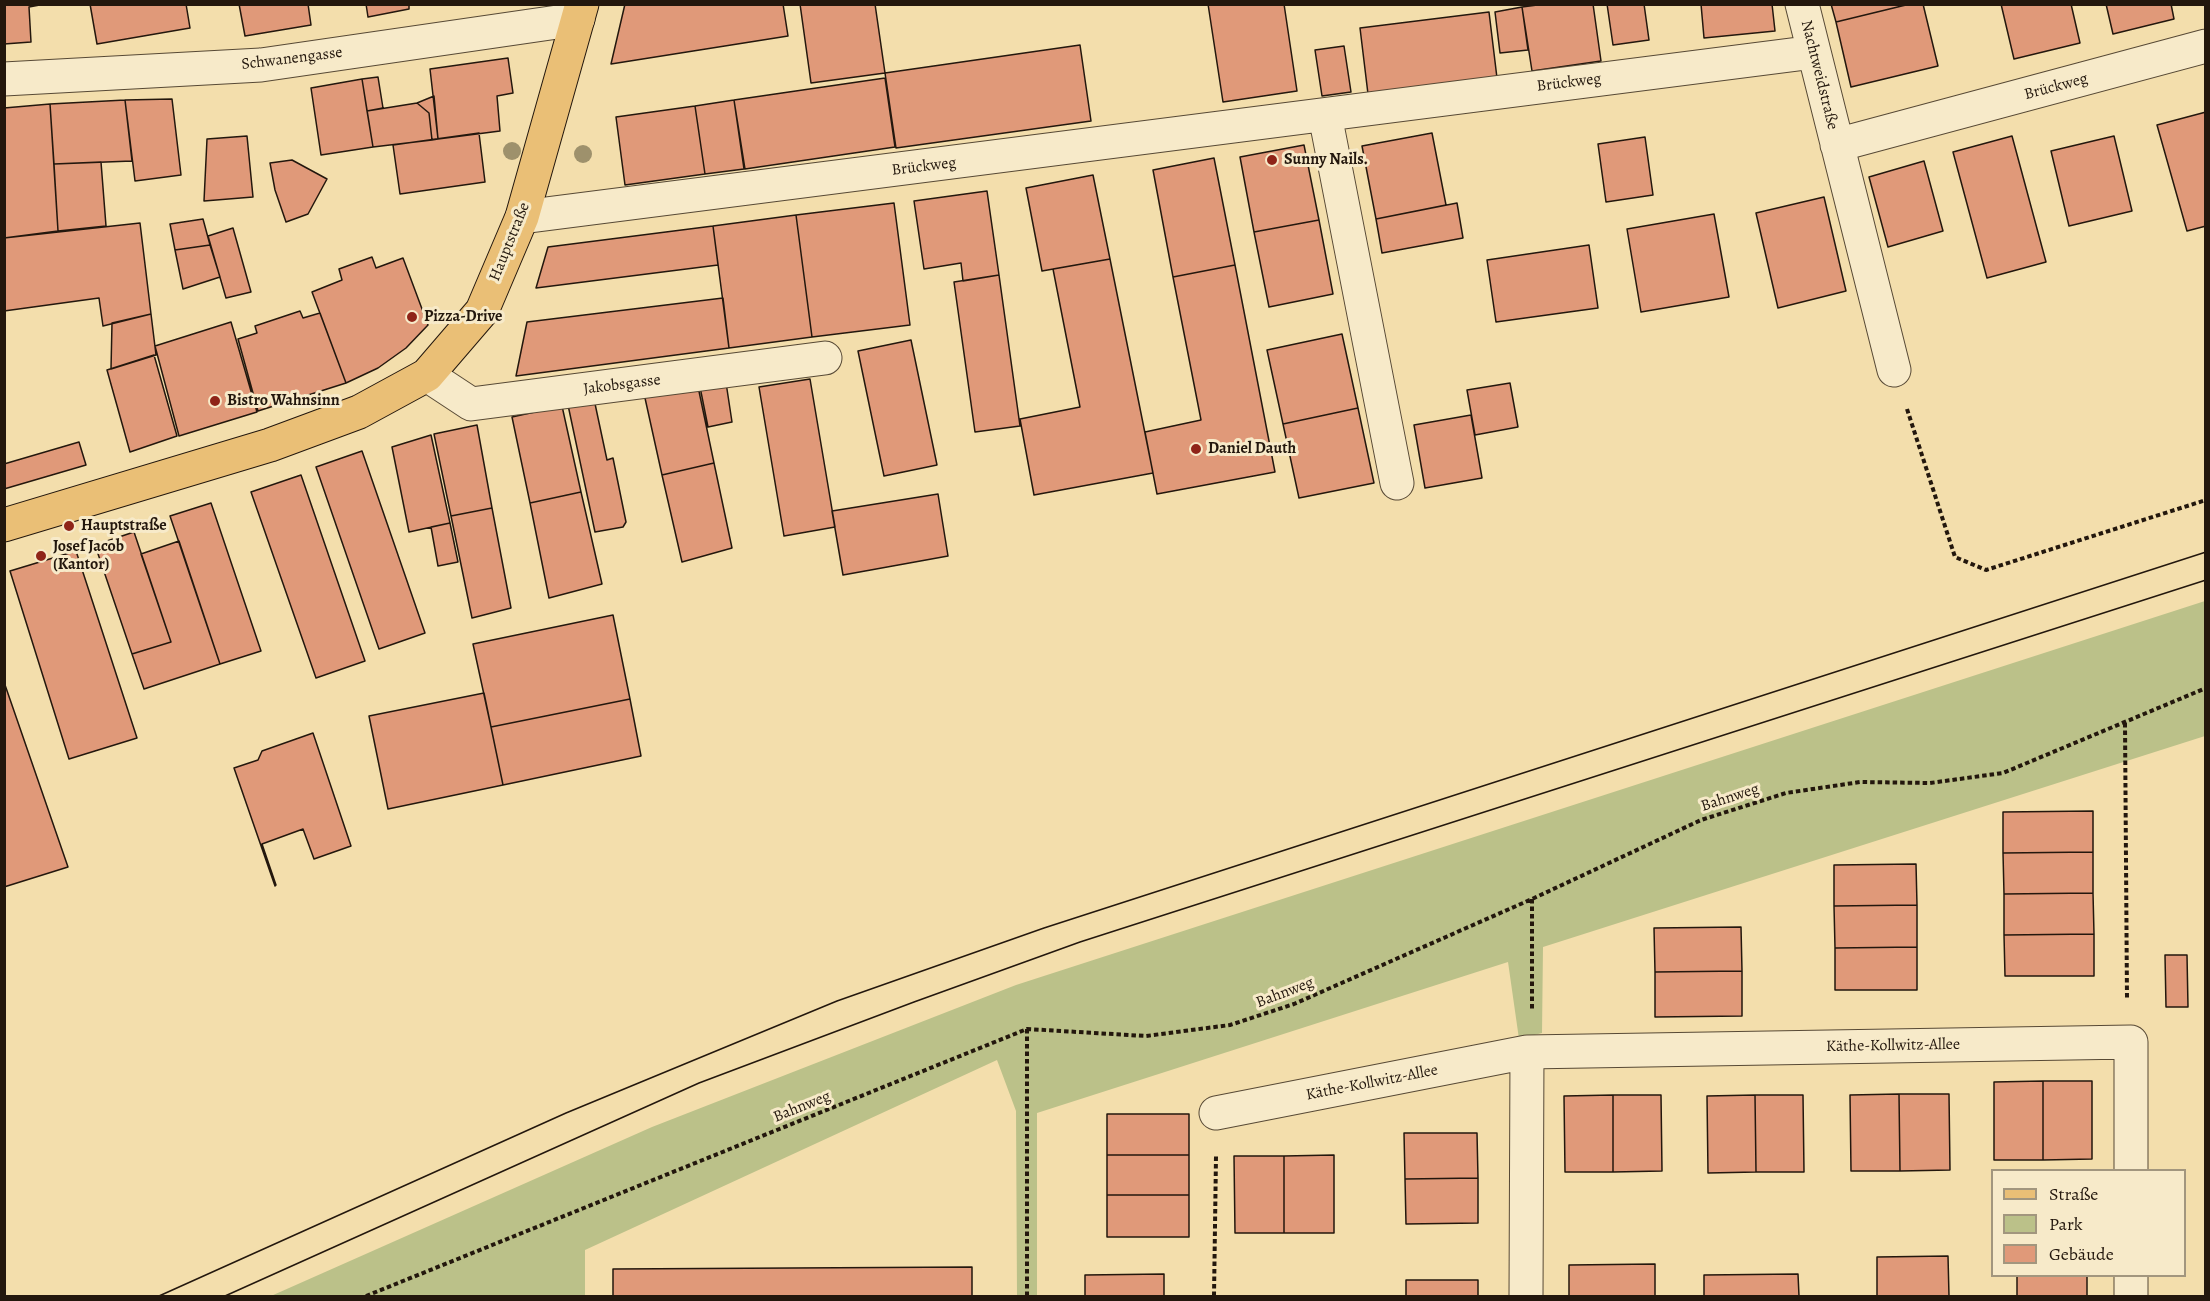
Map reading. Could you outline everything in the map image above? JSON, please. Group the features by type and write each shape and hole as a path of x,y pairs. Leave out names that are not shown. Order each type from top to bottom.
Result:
{"main road":[{"name":"Hauptstraße","path":"4,525 270,445 359,412 427,375 482,311 522,217 580,12"}],"street":[{"name":"Nachtweidstraße","path":"1802,4 1894,369"},
{"name":"Schwanengasse","path":"4,79 261,65 580,12"},
{"name":"Brückweg","path":"1837,146 2205,46"},
{"name":"Brückweg","path":"522,217 1814,52"},
{"path":"1325,115 1397,483"},
{"name":"Jakobsgasse","path":"427,375 471,404 825,358"},
{"path":"2131,1042 2131,1169"},
{"name":"Käthe-Kollwitz-Allee","path":"1216,1113 1527,1052 2131,1042"},
{"path":"1526,1296 1527,1052"},
{"path":"2131,1277 2131,1296"}],"path":[{"path":"1894,369 1955,557 1986,570 2205,500"},
{"name":"Bahnweg","path":"366,1296 1027,1029 1146,1036 1230,1025 1294,1004 1532,899 1701,820 1786,793 1860,782 1930,783 2003,773 2205,688"},
{"path":"2125,723 2127,1013 2131,1042"},
{"path":"1527,1052 1532,1027 1532,899"},
{"path":"1027,1029 1027,1296"},
{"path":"1214,1296 1216,1113"}],"green space":[{"path":"2205,601 2205,736 1543,947 1542,1033 1519,1039 1508,962 1037,1113 1037,1296 1017,1296 1016,1111 997,1060 585,1250 585,1296 271,1296 652,1127 1016,985"}],"building":[{"path":"4,4 45,4 29,7 31,42 4,44"},
{"path":"90,4 186,4 190,28 97,44"},
{"path":"239,4 308,4 311,25 245,36"},
{"path":"366,4 409,4 409,9 368,17"},
{"path":"625,4 783,4 788,36 611,64"},
{"path":"800,4 875,4 885,73 811,83"},
{"path":"1208,4 1284,4 1297,91 1223,102"},
{"path":"1545,4 1593,4 1601,61 1532,71 1522,7"},
{"path":"1607,4 1644,4 1649,40 1613,45"},
{"path":"1701,4 1772,4 1775,31 1704,38"},
{"path":"1831,4 1910,4 1836,22"},
{"path":"1910,4 1923,4 1938,66 1851,87 1836,22"},
{"path":"2001,4 2071,4 2080,43 2014,59"},
{"path":"2106,4 2171,4 2174,19 2113,34"},
{"path":"1522,7 1528,50 1500,53 1495,12"},
{"path":"1489,12 1497,78 1368,94 1360,28"},
{"path":"1080,45 1091,121 896,148 885,73"},
{"path":"1344,46 1351,92 1322,96 1315,50"},
{"path":"508,58 513,93 497,96 500,131 438,139 430,69"},
{"path":"378,77 383,108 367,111 362,79"},
{"path":"885,78 895,147 745,169 734,100"},
{"path":"362,79 373,147 321,155 311,88"},
{"path":"434,96 438,139 432,140 429,113 417,103"},
{"path":"172,99 181,175 135,181 125,100"},
{"path":"125,100 132,161 54,164 50,104"},
{"path":"734,100 744,169 705,174 695,106"},
{"path":"417,103 429,113 432,140 373,147 367,111"},
{"path":"50,104 58,231 4,238 4,108"},
{"path":"695,106 705,174 625,185 616,117"},
{"path":"2206,112 2206,226 2187,231 2157,125"},
{"path":"479,133 485,182 400,194 393,145"},
{"path":"1432,133 1446,205 1376,219 1362,146"},
{"path":"247,136 253,197 204,201 207,139"},
{"path":"2012,136 2046,262 1987,278 1953,152"},
{"path":"2114,136 2132,211 2069,226 2051,151"},
{"path":"1645,137 1653,195 1606,202 1598,144"},
{"path":"1304,145 1319,220 1254,232 1240,157"},
{"path":"1214,158 1235,265 1173,277 1153,170"},
{"path":"292,160 327,179 308,214 286,222 275,190 270,163"},
{"path":"1924,161 1943,231 1888,247 1869,177"},
{"path":"101,162 106,226 58,231 54,164"},
{"path":"1093,175 1110,259 1042,271 1026,188"},
{"path":"987,191 999,275 963,281 961,263 924,269 914,201"},
{"path":"1824,197 1846,291 1778,308 1756,213"},
{"path":"894,203 910,325 812,337 796,215"},
{"path":"1457,203 1463,238 1382,253 1376,219"},
{"path":"1714,214 1729,297 1641,312 1627,229"},
{"path":"796,215 812,337 729,348 713,226"},
{"path":"203,219 210,245 175,250 170,224"},
{"path":"1319,220 1333,294 1269,307 1254,232"},
{"path":"140,223 151,314 103,326 99,298 4,311 4,238"},
{"path":"713,226 718,265 536,288 548,247"},
{"path":"233,228 251,292 226,298 208,236"},
{"path":"210,245 220,277 183,289 175,250"},
{"path":"1589,245 1598,308 1496,322 1487,260"},
{"path":"372,257 376,268 403,258 428,325 406,348 378,368 346,383 312,292 342,280 339,269"},
{"path":"1110,259 1153,473 1034,495 1020,419 1080,407 1053,269"},
{"path":"1235,265 1275,472 1157,494 1145,432 1201,420 1173,277"},
{"path":"999,275 1020,426 975,432 954,282"},
{"path":"723,298 729,348 516,376 527,322"},
{"path":"300,311 303,318 320,313 346,383 258,411 238,339 257,333 255,326"},
{"path":"151,314 156,355 111,369 112,323"},
{"path":"231,322 257,412 179,436 155,346"},
{"path":"1342,334 1358,408 1283,424 1267,350"},
{"path":"911,340 937,465 884,476 858,351"},
{"path":"154,355 177,436 130,452 107,370"},
{"path":"725,376 732,422 708,427 698,377"},
{"path":"696,377 714,463 662,475 643,389"},
{"path":"810,379 835,527 784,536 759,387"},
{"path":"1510,383 1518,427 1475,435 1467,390"},
{"path":"594,399 607,460 613,458 626,522 623,527 595,532 568,405"},
{"path":"562,406 581,492 530,503 512,417"},
{"path":"1358,408 1374,483 1299,498 1283,424"},
{"path":"1471,415 1482,478 1425,488 1414,425"},
{"path":"477,425 492,508 451,516 434,434"},
{"path":"431,435 450,523 409,532 392,447"},
{"path":"79,442 86,465 4,489 4,464"},
{"path":"362,451 425,633 379,649 316,467"},
{"path":"714,463 732,548 682,562 662,475"},
{"path":"301,475 365,661 316,678 251,492"},
{"path":"581,492 602,584 549,598 530,503"},
{"path":"938,494 948,556 843,575 832,511"},
{"path":"211,503 261,651 220,664 170,516"},
{"path":"492,508 511,608 472,618 451,516"},
{"path":"450,523 458,562 438,566 431,527"},
{"path":"134,532 171,642 132,654 95,545"},
{"path":"179,541 220,664 144,689 132,654 171,642 141,554"},
{"path":"76,551 137,738 69,759 10,571"},
{"path":"613,615 630,699 491,727 473,644"},
{"path":"4,682 68,867 4,887"},
{"path":"484,693 503,785 388,809 369,716"},
{"path":"630,699 641,756 503,785 491,727"},
{"path":"313,733 351,846 314,859 303,829 262,844 275,886 234,768 258,760 262,751"},
{"path":"2093,811 2093,852 2003,853 2003,812"},
{"path":"2093,852 2093,893 2004,894 2003,853"},
{"path":"1916,864 1917,905 1834,906 1834,865"},
{"path":"2093,893 2094,934 2004,935 2004,894"},
{"path":"1917,905 1917,947 1835,948 1834,906"},
{"path":"1741,927 1742,971 1655,972 1654,928"},
{"path":"2094,934 2094,976 2005,976 2004,935"},
{"path":"1917,947 1917,990 1835,990 1835,948"},
{"path":"2165,955 2187,955 2188,1007 2166,1007"},
{"path":"1742,971 1742,1016 1655,1017 1655,972"},
{"path":"2043,1081 2092,1081 2092,1159 2043,1160"},
{"path":"2043,1081 2043,1160 1994,1160 1994,1082"},
{"path":"1899,1094 1949,1094 1950,1170 1900,1171"},
{"path":"1899,1094 1900,1171 1851,1171 1850,1095"},
{"path":"1613,1095 1661,1095 1662,1171 1613,1172"},
{"path":"1613,1095 1613,1172 1565,1172 1564,1096"},
{"path":"1755,1095 1803,1095 1804,1172 1756,1172"},
{"path":"1755,1095 1756,1172 1708,1173 1707,1096"},
{"path":"1107,1114 1189,1114 1189,1155 1107,1155"},
{"path":"1404,1133 1477,1133 1478,1178 1405,1179"},
{"path":"1107,1155 1189,1155 1189,1195 1107,1195"},
{"path":"1334,1155 1334,1233 1284,1233 1284,1156"},
{"path":"1234,1156 1284,1156 1284,1233 1235,1233"},
{"path":"1478,1178 1478,1223 1406,1224 1405,1179"},
{"path":"1107,1195 1189,1195 1189,1237 1107,1237"},
{"path":"1948,1256 1949,1296 1877,1296 1877,1257"},
{"path":"1655,1264 1655,1296 1569,1296 1569,1265"},
{"path":"972,1267 972,1296 613,1296 613,1269"},
{"path":"1164,1274 1164,1296 1085,1296 1085,1275"},
{"path":"1798,1274 1799,1296 1704,1296 1704,1275"},
{"path":"2017,1277 2087,1277 2087,1296 2017,1296"},
{"path":"1406,1280 1478,1280 1478,1296 1406,1296"}],"tram line":[{"path":"159,1296 566,1113 837,1001 1044,928 2206,552"},
{"path":"225,1296 699,1083 1080,942 2206,580"}],"place":[{"name":"Sunny Nails.","path":"1272,160"},
{"name":"Pizza-Drive","path":"412,317"},
{"name":"Bistro Wahnsinn","path":"215,401"},
{"name":"Daniel Dauth","path":"1196,449"},
{"name":"Hauptstraße","path":"69,526"},
{"name":"Josef Jacob (Kantor)","path":"41,556"}]}
